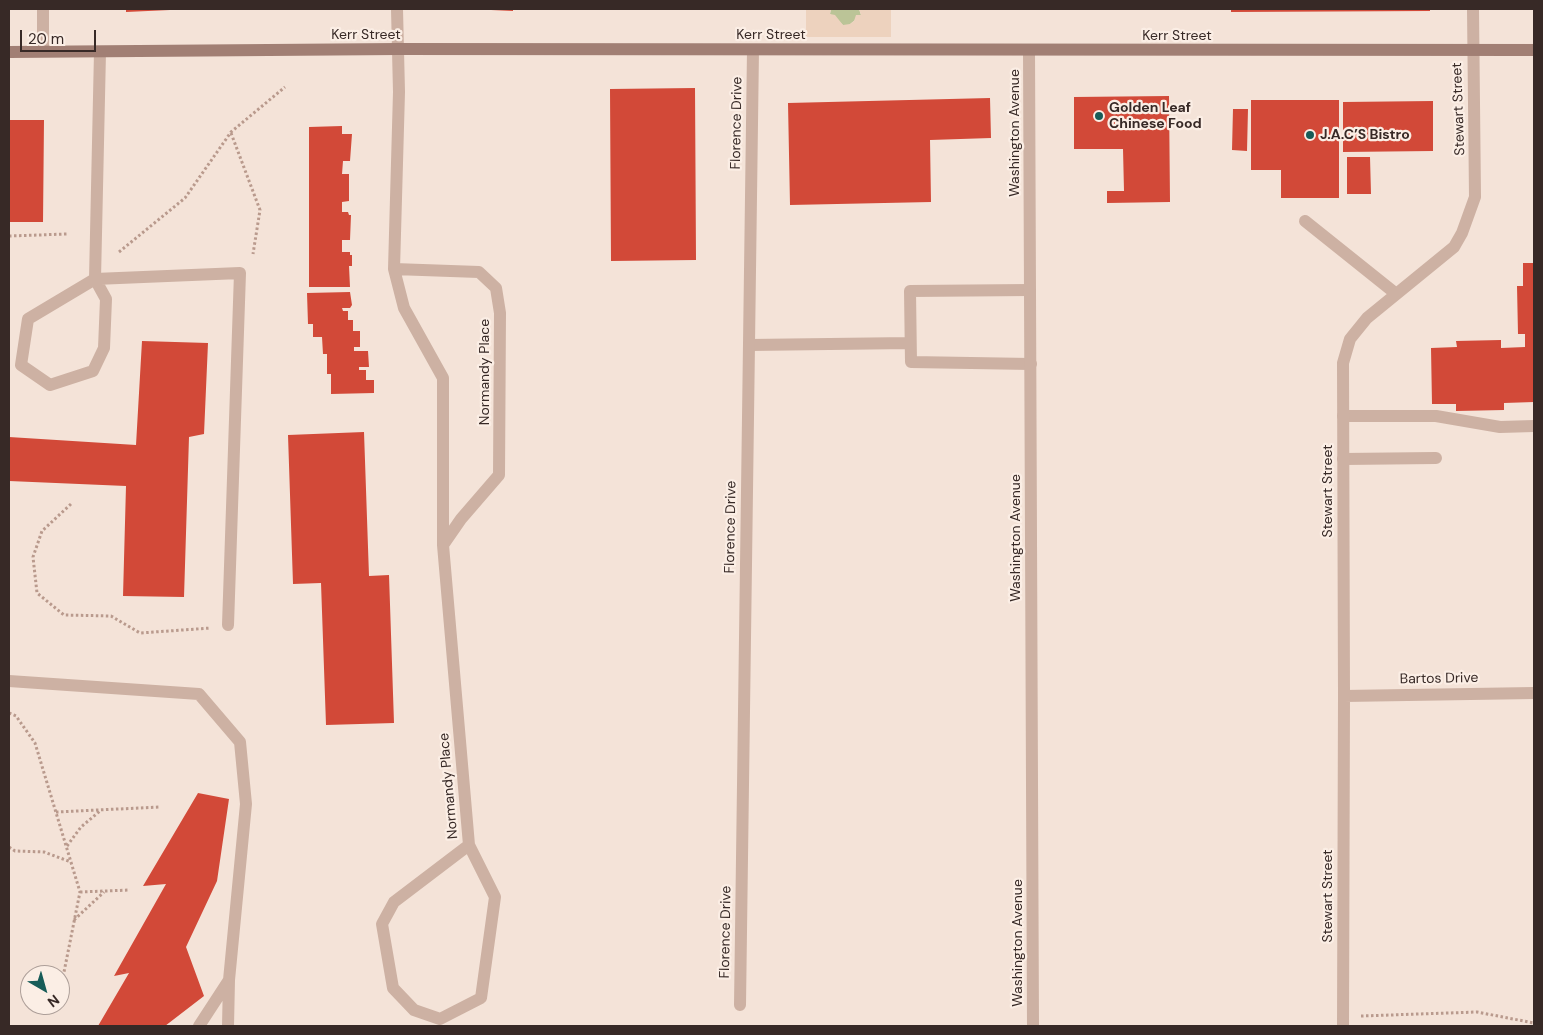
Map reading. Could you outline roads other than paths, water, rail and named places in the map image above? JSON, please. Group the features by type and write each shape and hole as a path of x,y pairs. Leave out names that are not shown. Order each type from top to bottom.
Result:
{"main road":[{"name":"Kerr Street","path":"9,52 1534,50"}],"street":[{"path":"43,9 43,51"},
{"name":"Normandy Place","path":"397,9 399,92 394,269 404,308 443,378 443,545 469,845 494,897 481,998 440,1019 414,1010 393,988 382,924 394,902 469,845"},
{"name":"Stewart Street","path":"1343,1021 1343,363 1350,339 1367,318 1395,293 1454,248 1462,233 1475,196 1473,9"},
{"name":"Florence Drive","path":"740,1005 753,50"},
{"name":"Washington Avenue","path":"1029,50 1033,1026"},
{"path":"100,52 96,279 106,299 104,348 93,371 50,385 21,365 28,320 96,279 240,273 228,625"},
{"path":"1305,221 1395,293"},
{"name":"Normandy Place","path":"394,269 479,272 496,288 500,312 499,475 461,518 443,545"},
{"path":"1030,290 910,291 910,343 911,362 1031,364"},
{"path":"749,345 910,343"},
{"path":"1343,416 1436,416 1500,427 1534,426"},
{"path":"1343,459 1436,458"},
{"path":"9,681 199,694 240,742 246,804 229,980 228,1026"},
{"name":"Bartos Drive","path":"1344,696 1534,693"},
{"path":"199,1026 229,980"}],"place":[{"name":"Golden Leaf Chinese Food","path":"1099,116"},
{"name":"J.A.C’S Bistro","path":"1310,135"}]}
